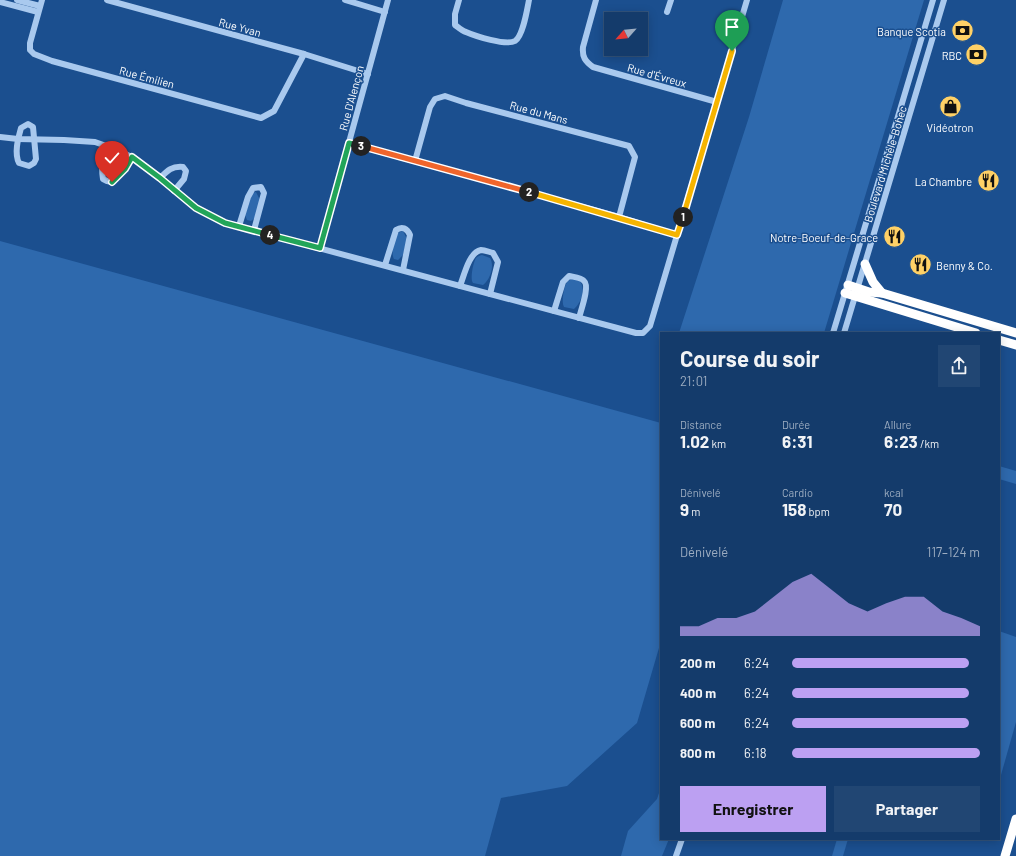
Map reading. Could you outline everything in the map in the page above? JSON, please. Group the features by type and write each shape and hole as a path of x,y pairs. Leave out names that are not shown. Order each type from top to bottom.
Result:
{"highway":[{"path":"865,264 873,282 882,293"},
{"path":"846,289 973,332"},
{"path":"856,292 882,293 1016,333"},
{"path":"1000,340 1016,345"},
{"path":"1005,856 1016,819"}],"street":[{"path":"17,0 40,6"},
{"name":"Rue Yvan","path":"107,0 304,54 368,74"},
{"path":"345,0 385,12"},
{"name":"Rue D'Alençon","path":"320,248 388,0"},
{"path":"459,0 455,14 456,25 465,32 504,43 514,42 518,38 523,26 529,0"},
{"name":"Rue d'Évreux","path":"596,0 582,54 585,60 593,67 717,102"},
{"path":"667,12 671,0"},
{"path":"0,137 95,142 132,157 196,208 225,223 636,333 642,332 650,326 747,0"},
{"name":"Boulevard Michèle-Bohec","path":"833,332 932,0"},
{"name":"Boulevard Michèle-Bohec","path":"844,332 944,0"},
{"path":"0,2 40,6"},
{"name":"Rue Émilien","path":"40,6 30,43 30,50 34,54 52,61 261,118 274,111 304,54"},
{"name":"Rue du Mans","path":"415,161 430,107 435,99 445,96 466,103 629,146 634,157 619,217"},
{"path":"28,124 33,127 36,159 34,163 29,166 19,163 17,158 18,139 21,128 28,124"},
{"path":"349,143 619,217 677,235"},
{"path":"109,147 103,156 101,167 103,178 107,181 112,182 125,169 132,157"},
{"path":"160,178 175,166 183,167 186,170 184,179 174,190"},
{"path":"239,226 248,197 253,188 261,187 264,193 254,230"},
{"path":"385,266 396,230 405,228 410,235 403,270"},
{"path":"460,286 472,256 476,252 482,250 487,251 493,253 498,262 490,294"},
{"path":"554,310 562,282 565,278 569,276 582,279 586,282 587,287 579,318"},
{"path":"676,856 682,840"}],"shaded area":[{"path":"783,0 924,0 824,332 679,332 749,117"},
{"path":"256,192 260,200 255,218 251,221 247,220 245,215 252,193"},
{"path":"403,231 407,239 403,255 398,260 394,259 393,257 394,243 397,234"},
{"path":"0,241 660,423 660,644 637,723 567,786 501,798 485,856 0,856"},
{"path":"482,255 490,258 492,265 490,276 483,285 473,283 472,281 472,271 475,260 477,257"},
{"path":"573,279 580,281 583,288 581,300 574,309 564,307 563,305 563,294 566,284 568,281"},
{"path":"1000,466 1016,471 1016,484 1000,479"},
{"path":"1000,631 1016,637 1016,722 1000,778"},
{"path":"660,790 660,840 669,840 662,856 621,856 628,831 657,799"},
{"path":"837,840 848,840 843,856 832,856"}],"place":[{"name":"Banque Scotia","path":"962,31"},
{"name":"RBC","path":"977,55"},
{"name":"Vidéotron","path":"950,107"},
{"name":"La Chambre","path":"988,181"},
{"name":"Notre-Boeuf-de-Grace","path":"894,237"},
{"name":"Benny & Co.","path":"920,265"}],"route":[{"path":"112,182 125,169 132,157 196,208 225,223 320,248 349,143 619,217 677,235 732,51"}]}
